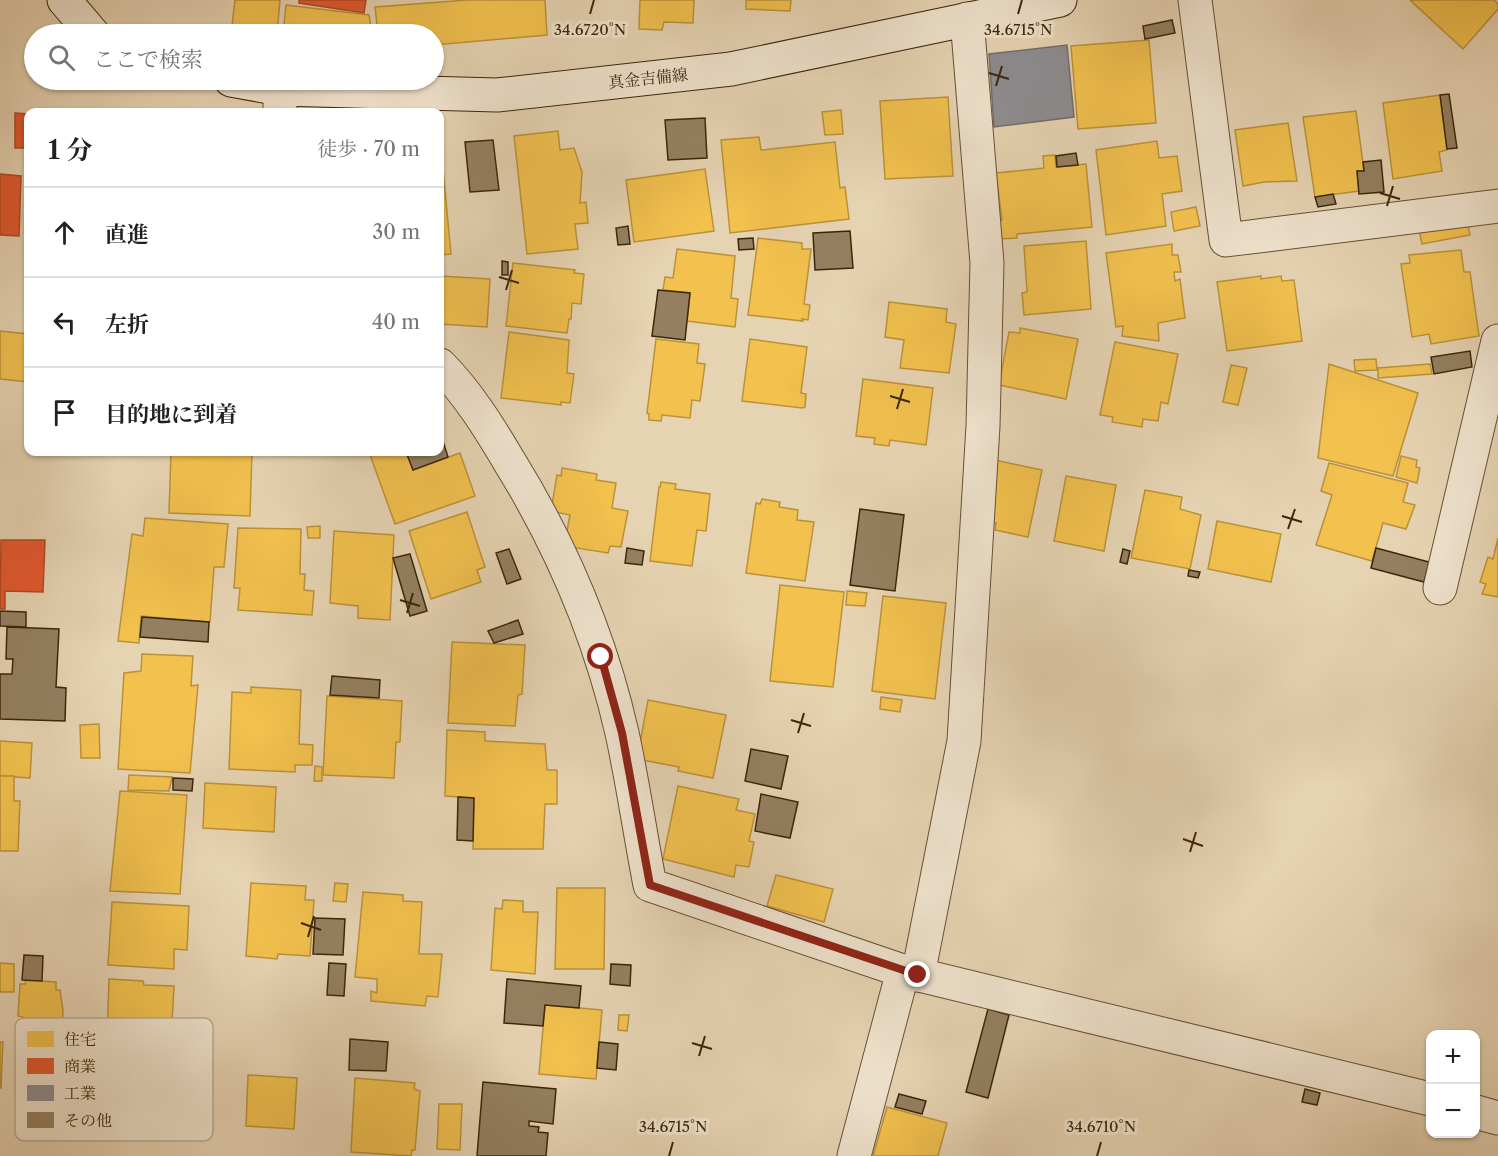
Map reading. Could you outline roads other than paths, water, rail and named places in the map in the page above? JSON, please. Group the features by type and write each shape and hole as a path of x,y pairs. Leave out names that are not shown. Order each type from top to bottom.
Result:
{"street":[{"path":"64,0 84,24"},
{"name":"真金吉備線","path":"254,90 280,101 497,95 731,69 1060,0"},
{"path":"1195,0 1226,240 1498,206"},
{"path":"854,1156 911,973 964,741 984,426 987,263 967,19"},
{"path":"1440,588 1498,341"},
{"path":"444,369 494,436 534,501 572,578 601,657 622,733 650,885 911,973 1426,1098"},
{"path":"1480,1113 1498,1118"}]}
